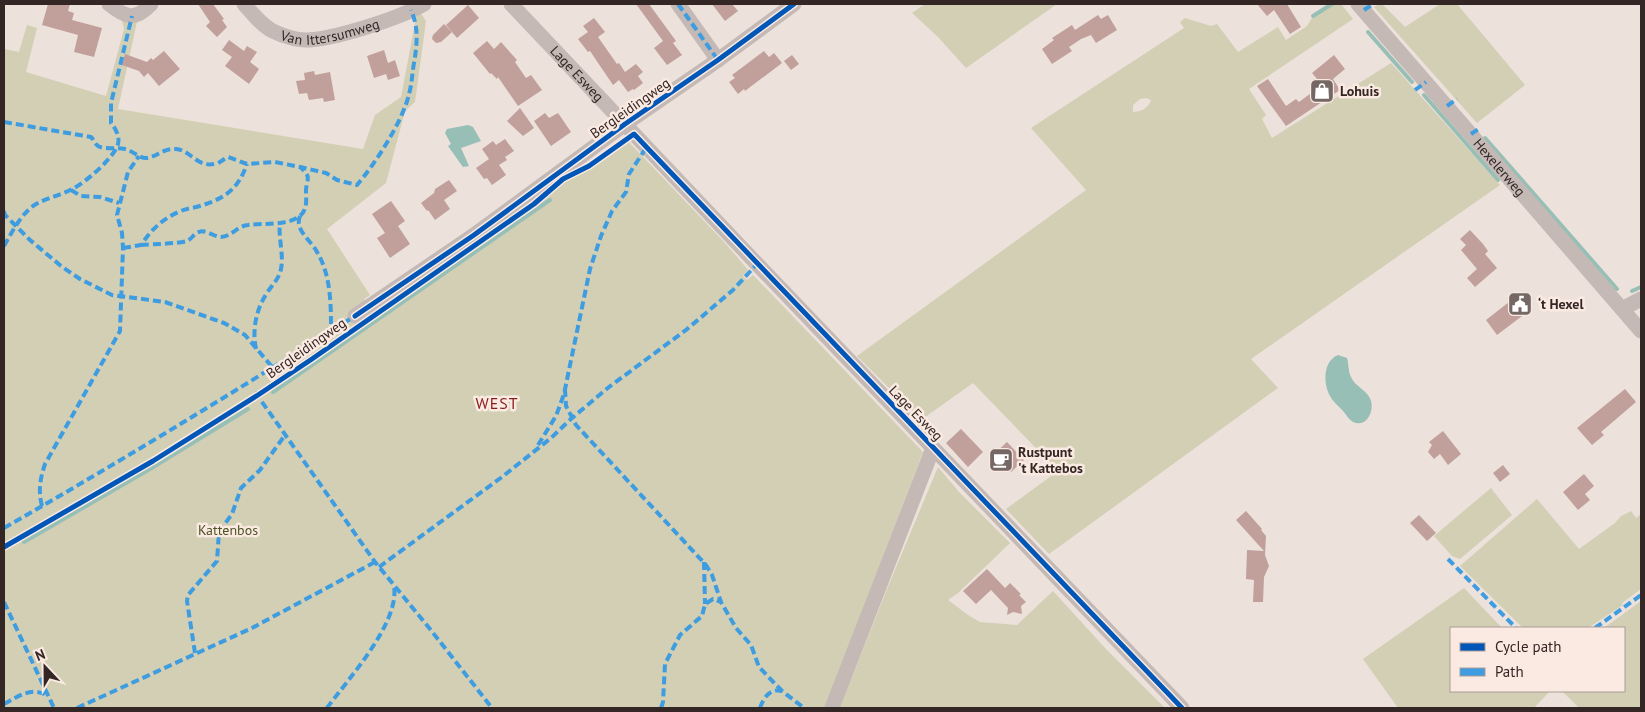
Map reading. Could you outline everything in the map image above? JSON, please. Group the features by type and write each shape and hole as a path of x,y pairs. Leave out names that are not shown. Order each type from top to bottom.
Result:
{"street":[{"path":"109,4 126,16 135,16 151,4"},
{"name":"Van Ittersumweg","path":"244,4 258,20 274,32 305,40 359,29 424,4"},
{"name":"Lage Esweg","path":"511,4 1182,708"},
{"path":"678,4 718,60"},
{"name":"Bergleidingweg","path":"355,316 474,235 625,124 718,60 794,4"},
{"name":"Hexelerweg","path":"1358,4 1575,264 1622,309 1641,331"},
{"path":"1622,309 1641,299"},
{"name":"Lage Esweg","path":"832,708 933,448"}],"green space":[{"path":"925,4 1057,4 966,68 937,36 912,13"},
{"path":"1333,4 1341,4 1353,19 1249,89 1266,115 1262,119 1272,138 1391,63 1500,185 1251,359 1278,388 1049,554 1006,509 1058,471 973,383 921,420 857,356 1086,190 1031,128 1184,28 1180,22 1185,18 1211,26 1217,24 1238,52 1278,27 1286,40 1307,26 1312,18","holes":["1146,98 1151,100 1144,109 1133,112 1133,105 1140,99"]},
{"path":"1382,4 1405,27 1440,4 1457,4 1525,85 1477,123 1374,7"},
{"name":"Kattenbos","path":"418,9 426,21 415,102 405,111 386,183 327,229 370,295 364,299 374,315 512,221 566,180 590,167 627,140 726,244 748,270 743,276 747,280 753,275 923,452 825,708 4,708 4,49 19,52 27,25 37,28 26,72 106,96 124,29 121,16 138,17 118,109 363,149 375,115 401,97 415,23 409,13"},
{"path":"938,467 959,492 1010,543 958,593 948,600 980,622 1017,625 1053,591 1106,649 1165,708 840,708"},
{"path":"1491,488 1512,515 1460,559 1452,556 1434,536"},
{"path":"1537,499 1579,549 1615,523 1621,516 1631,511 1636,518 1641,514 1641,589 1622,603 1623,605 1590,627 1522,627 1460,566"},
{"path":"1464,588 1501,627 1450,627 1450,692 1549,692 1534,708 1398,708 1363,659"},
{"path":"1641,601 1641,708 1579,708 1563,692 1625,692 1625,627 1605,627"}],"water":[{"path":"468,125 473,127 481,141 461,148 469,166 463,167 448,146 451,144 445,133 447,129"},
{"path":"1338,355 1347,358 1349,372 1353,380 1367,394 1371,401 1370,414 1366,421 1362,423 1350,420 1328,391 1326,385 1327,367 1329,362"}],"building":[{"path":"48,4 70,4 68,11 74,13 72,20 102,28 94,57 74,52 78,35 42,25"},
{"path":"198,4 213,4 224,19 222,20 227,27 217,37 206,26 210,22"},
{"path":"636,4 649,4 676,41 673,43 682,55 667,65 654,48 663,41"},
{"path":"712,4 732,4 738,11 725,21"},
{"path":"1257,4 1287,4 1301,27 1290,34 1274,10 1267,16"},
{"path":"468,5 479,18 457,38 446,25"},
{"path":"1098,15 1101,19 1108,15 1117,30 1096,43 1091,35 1081,39 1069,47 1072,51 1052,64 1042,49 1054,40 1052,38 1072,25 1075,30"},
{"path":"594,18 605,32 598,37 617,64 619,63 625,72 636,64 643,72 638,76 643,83 634,90 628,92 619,80 613,85 590,51 588,52 578,39 588,32 583,26"},
{"path":"444,24 452,32 441,42 436,43 432,39 433,35"},
{"path":"229,40 244,51 247,46 257,52 250,62 259,69 249,84 225,66 232,57 222,50"},
{"path":"487,41 494,49 501,42 517,60 515,62 526,78 531,75 542,90 518,106 498,77 497,79 490,74 473,53"},
{"path":"384,50 388,63 395,60 400,76 388,80 386,74 374,78 367,56"},
{"path":"164,51 180,69 159,86 148,73 144,77 139,71 122,65 125,54 147,62 151,58 153,60"},
{"path":"764,51 769,57 774,53 782,63 745,91 744,89 738,94 729,82 735,78 732,75"},
{"path":"792,55 799,64 791,70 784,61"},
{"path":"1334,55 1345,69 1333,79 1340,90 1286,126 1257,86 1268,79 1286,106 1296,99 1299,102 1322,85 1312,73"},
{"path":"314,71 315,75 330,72 335,100 324,102 323,98 309,100 307,93 299,94 296,81 305,80 304,73"},
{"path":"520,108 534,128 523,136 507,121"},
{"path":"545,113 549,118 558,113 571,132 551,146 534,121"},
{"path":"505,139 514,151 505,157 507,160 499,165 506,175 492,185 487,178 484,179 476,168 489,159 482,149 493,141 496,145"},
{"path":"449,180 457,191 444,200 450,209 435,220 421,203 434,193 435,189"},
{"path":"391,201 405,221 398,226 410,244 390,258 377,238 385,233 372,214"},
{"path":"1470,230 1488,251 1485,254 1497,268 1475,287 1467,278 1477,269 1461,250 1466,245 1460,239"},
{"path":"1518,295 1530,310 1497,335 1486,320"},
{"path":"1625,389 1636,402 1601,432 1604,435 1592,445 1577,428"},
{"path":"961,429 983,452 968,467 946,443"},
{"path":"1443,431 1461,454 1448,465 1440,454 1434,459 1428,452 1432,445 1429,442"},
{"path":"1007,442 1024,460 1011,472 994,454"},
{"path":"1503,465 1510,474 1500,482 1493,473"},
{"path":"1584,474 1594,486 1585,494 1590,500 1578,510 1563,492"},
{"path":"1246,511 1266,536 1265,555 1269,566 1264,577 1263,602 1253,602 1254,580 1246,579 1247,550 1264,551 1236,520"},
{"path":"1419,515 1436,533 1427,541 1410,523"},
{"path":"987,569 1005,588 1010,583 1021,594 1019,595 1026,602 1021,606 1022,614 1013,612 1007,615 1008,608 991,590 976,604 963,591"}],"waterway":[{"path":"1313,16 1332,4"},
{"path":"1368,32 1412,82"},
{"path":"1424,95 1498,180"},
{"path":"1485,138 1617,289"},
{"path":"273,392 550,200"},
{"path":"1632,291 1641,287"},
{"path":"24,542 150,469 248,409"}],"marked path":[{"path":"678,4 718,60"},
{"path":"1364,10 1373,4"},
{"path":"4,122 91,137 101,147 125,149 143,158 176,149 205,164 218,163 228,157 247,164 275,162 326,173 337,180 357,185 372,166 395,129 406,105 411,86 416,43 415,23 411,10"},
{"path":"4,246 28,210 38,203 78,186 98,170 115,150 118,139 116,130 111,123 111,103 132,16"},
{"path":"1415,90 1426,82"},
{"path":"1447,106 1457,99"},
{"path":"1471,134 1480,128"},
{"path":"538,445 556,416 564,394 590,269 601,236 612,211 626,192 629,174 646,148"},
{"path":"42,506 40,485 45,464 120,331 123,248 122,233 117,215 128,172 139,156"},
{"path":"123,248 141,245 149,234 169,217 224,196 240,180 247,164"},
{"path":"141,245 187,241 202,231 218,237 225,237 244,226 282,223 295,219 303,213 306,204 308,178 300,167"},
{"path":"71,190 81,196 100,197 119,203"},
{"path":"4,211 5,215 30,240 80,279 112,295 165,302 224,323 245,335 273,368"},
{"path":"300,216 299,226 322,261 328,280 331,331"},
{"path":"256,349 254,334 258,313 263,299 277,279 281,269 280,223"},
{"path":"379,567 502,477 551,438 609,387 686,330 733,290 757,264"},
{"path":"1525,304 1530,300"},
{"path":"4,528 181,424 355,316"},
{"path":"565,389 566,406 576,425 706,565 712,575 721,602 736,628 751,645 759,667 782,691 804,708"},
{"path":"255,392 375,562 492,708"},
{"path":"195,653 187,601 188,595 217,561 219,532 232,514 241,488 260,470 285,435"},
{"path":"1448,559 1515,627"},
{"path":"77,708 252,628 375,562"},
{"path":"704,562 705,604"},
{"path":"327,708 371,650 381,633 394,601 394,586"},
{"path":"1596,627 1641,595"},
{"path":"661,708 665,664 680,635 702,616 705,604 713,599 721,602"},
{"path":"4,602 54,708"},
{"path":"760,708 768,694 778,690 782,691"},
{"path":"4,704 20,695 31,692 42,693 48,696"}],"cycle path":[{"path":"355,316 474,235 625,124 718,60 794,4"},
{"path":"4,547 153,461 258,395 534,204 563,179 589,166 634,134 1182,708"}],"place":[{"name":"Lohuis","path":"1322,91"},
{"name":"‘t Hexel","path":"1520,304"},
{"name":"Rustpunt 't Kattebos","path":"1001,460"}],"district":[{"name":"WEST","path":"497,403"}]}
